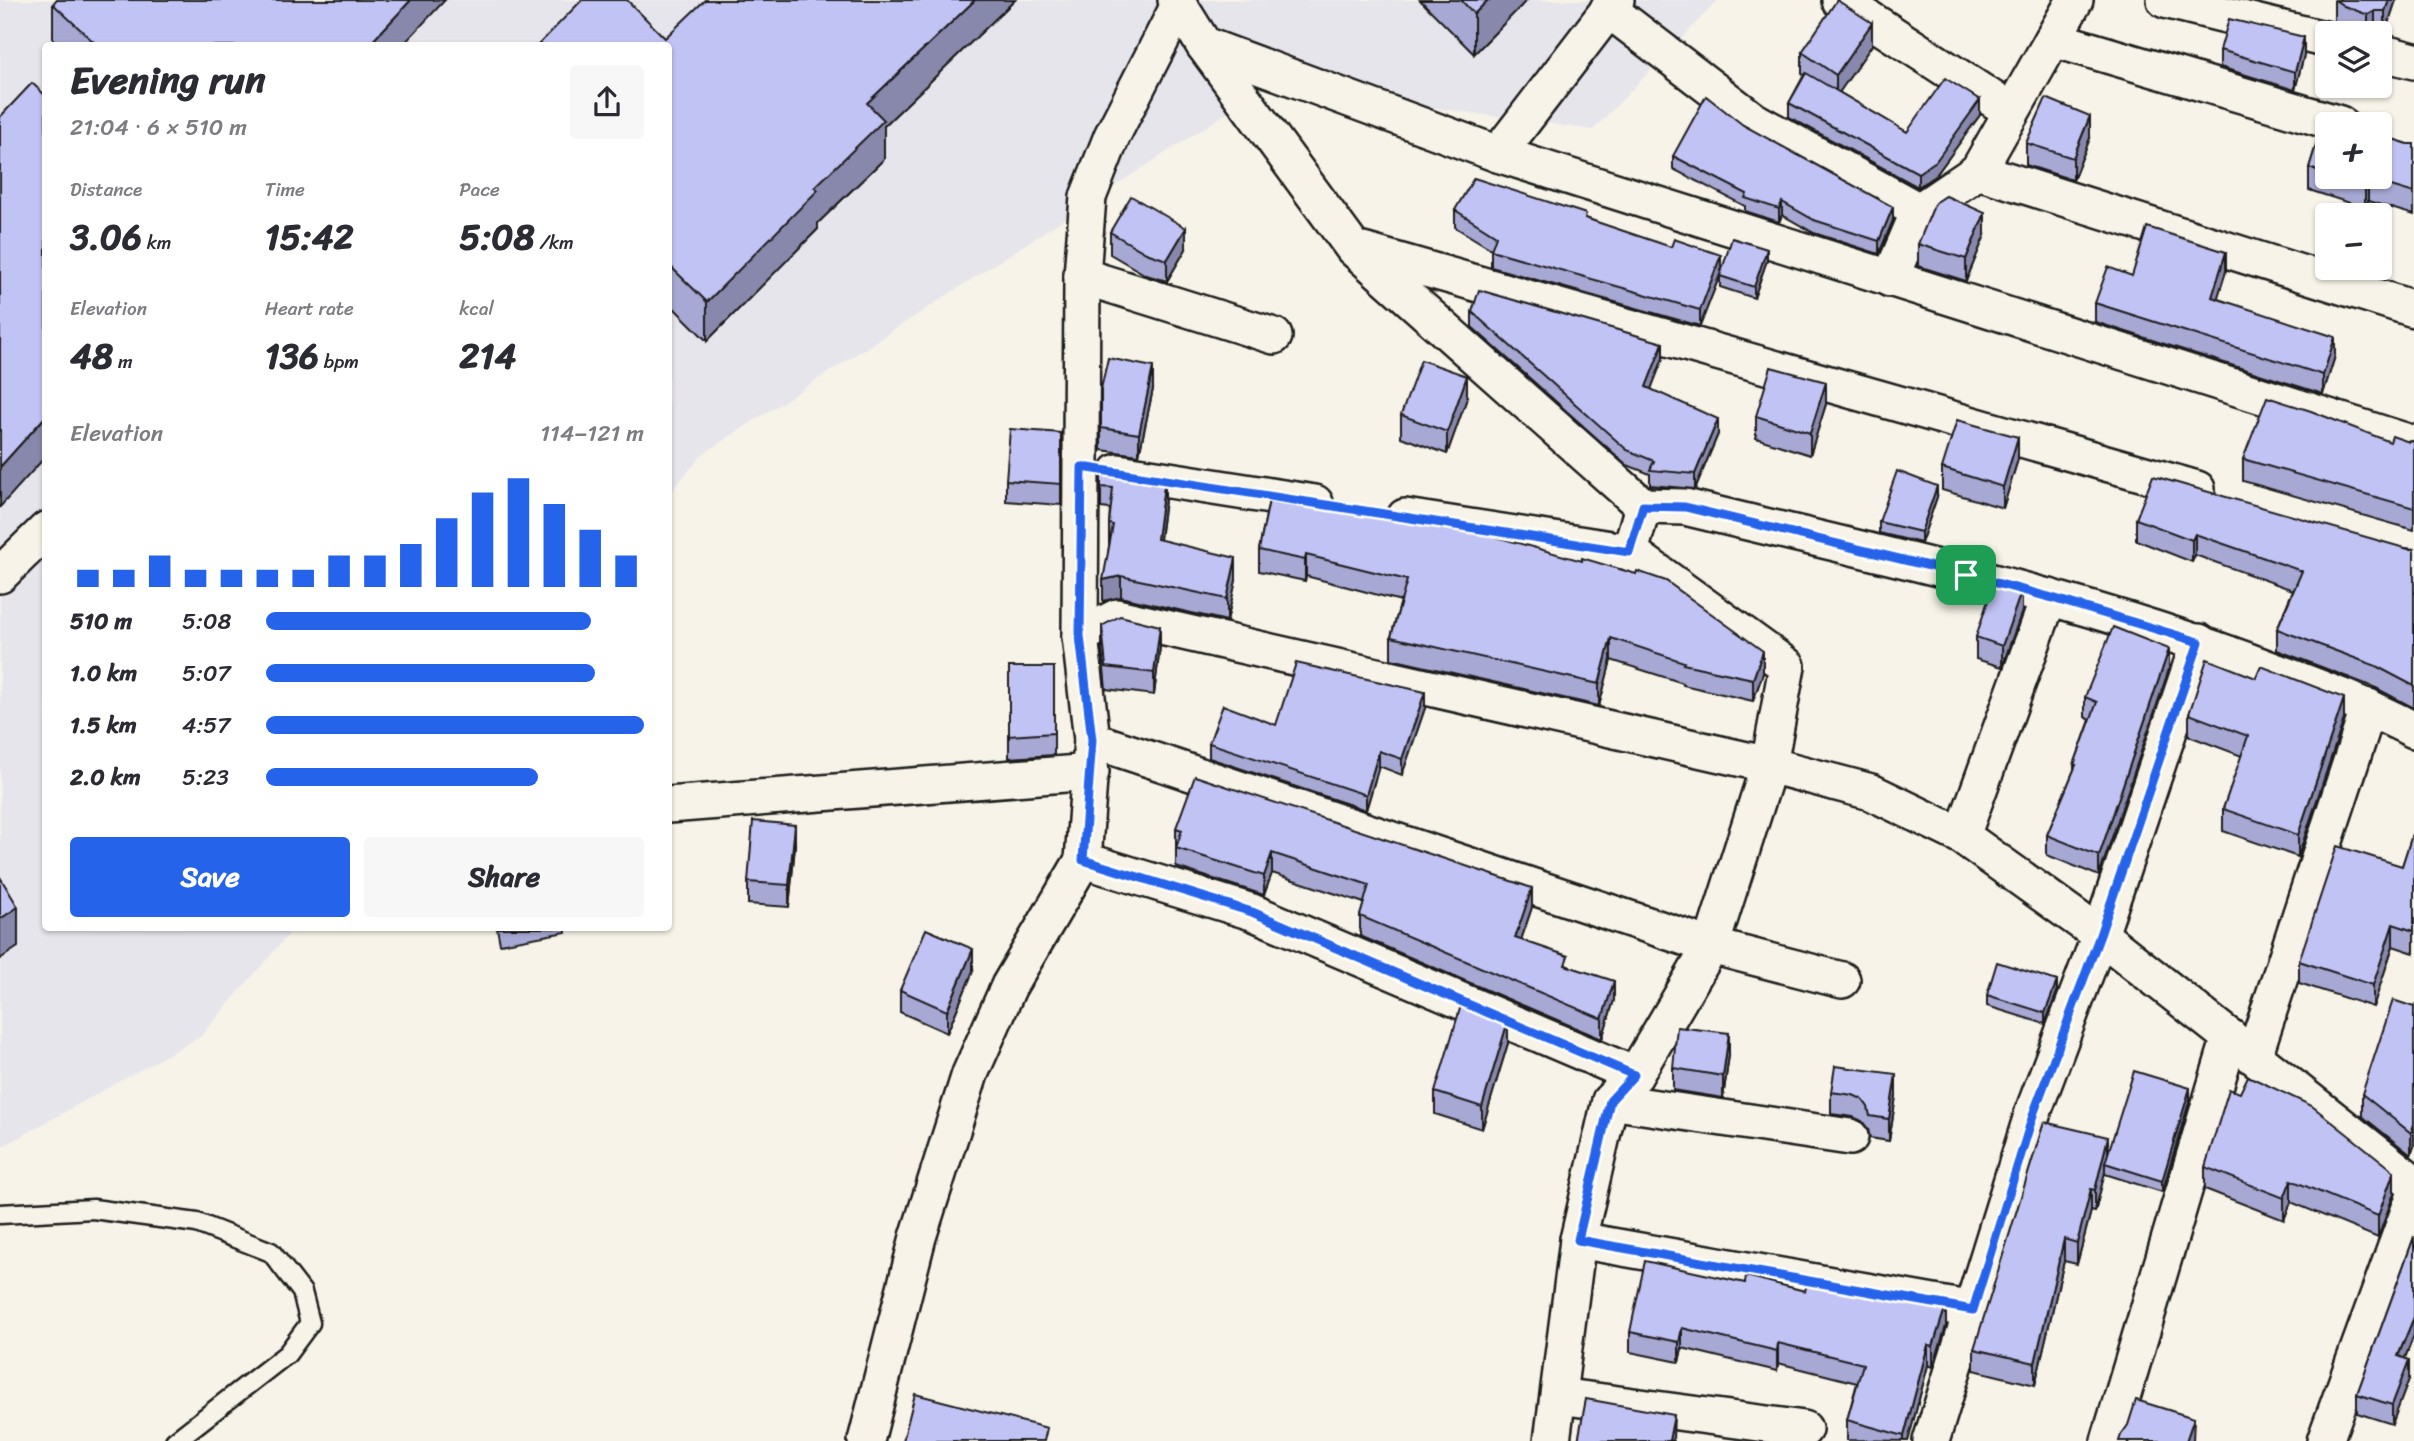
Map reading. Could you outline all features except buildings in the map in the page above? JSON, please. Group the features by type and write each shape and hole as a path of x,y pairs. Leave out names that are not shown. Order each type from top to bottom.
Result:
{"street":[{"path":"1840,0 2011,111"},
{"path":"1890,279 1919,211 1978,171 2075,0"},
{"path":"2165,0 2315,37"},
{"path":"1177,2 1204,45 1353,248 1643,506 1685,507 2049,597 2199,642 2369,707 2414,730"},
{"path":"866,1441 918,1237 970,1074 1009,986 1083,860 1091,756 1080,636 1082,276 1088,197 1112,136 1177,2"},
{"path":"1498,154 1612,5 1754,120 1919,211"},
{"path":"2053,39 2315,117"},
{"path":"1204,45 1498,154 2414,444"},
{"path":"2392,55 2414,61"},
{"path":"1978,171 2414,309"},
{"path":"1353,248 2231,499"},
{"path":"1082,276 1274,336"},
{"path":"1082,467 1629,552 1787,666 1769,765 1711,946 1634,1075 1610,1101 1578,1240 1552,1441"},
{"path":"1629,552 1643,506"},
{"path":"0,575 42,534"},
{"path":"1962,836 2049,597"},
{"path":"1080,636 1117,617 1769,765 1871,792 1962,836 2100,935 2414,1183"},
{"path":"1931,1441 2034,1112 2100,935 2199,642"},
{"path":"2109,1441 2242,1046 2369,707"},
{"path":"672,804 1091,756 1711,946 1842,980"},
{"path":"1083,860 1252,912 1634,1075"},
{"path":"1610,1101 1850,1137"},
{"path":"2325,1441 2414,1197"},
{"path":"1578,1240 1973,1310"},
{"path":"1559,1396 1804,1429"}],"lane":[{"path":"0,1214 93,1209 197,1223 271,1252 302,1292 310,1323 287,1354 175,1441"}],"shaded area":[{"path":"0,0 1718,0 1593,130 1270,85 703,454 672,490 672,42 42,42 42,931 291,931 201,1036 0,1148"}],"route":[{"path":"1082,467 1629,552 1643,506 1685,507 1966,575 2199,642 2100,935 2034,1112 1973,1310 1578,1240 1610,1101 1634,1075 1252,912 1083,860 1092,740 1080,636 1082,467"}]}
